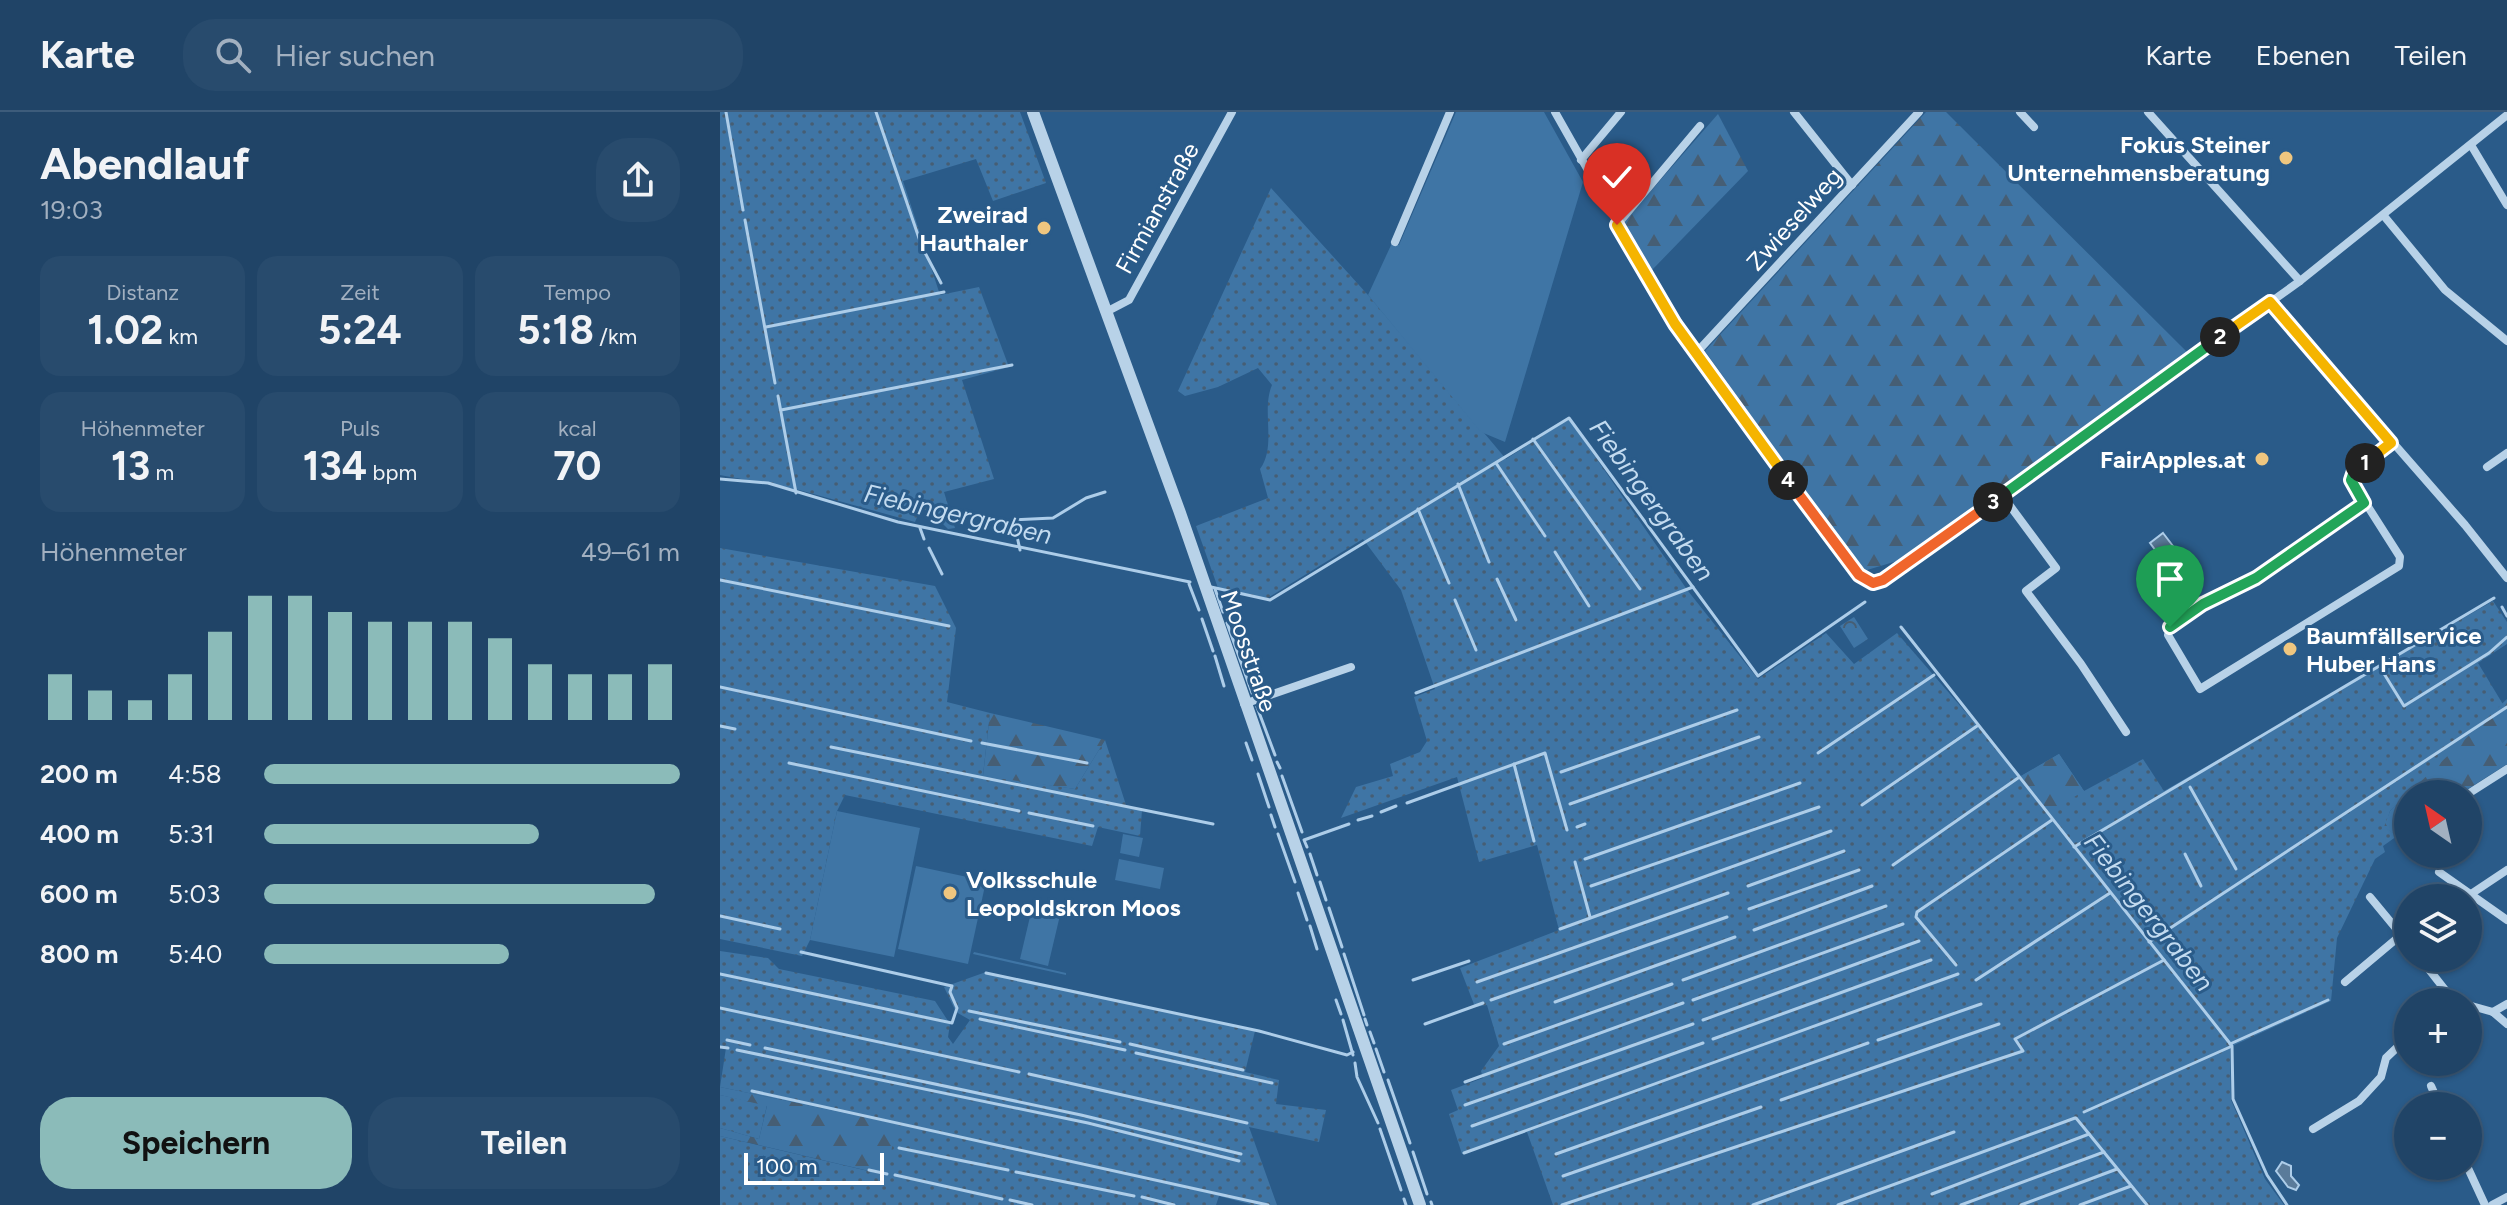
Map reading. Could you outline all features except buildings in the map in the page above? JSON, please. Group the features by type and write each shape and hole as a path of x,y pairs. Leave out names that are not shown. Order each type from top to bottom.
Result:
{"street":[{"name":"Moosstraße","path":"1033,112 1179,510 1420,1205"},
{"name":"Firmianstraße","path":"1106,312 1129,300 1232,112"},
{"path":"1395,242 1450,112"},
{"path":"1555,112 1675,324 1859,575 1873,583 1883,580 2300,281 2507,115"},
{"path":"1581,160 1621,112"},
{"path":"1794,112 1852,185"},
{"name":"Zwieselweg","path":"1697,352 1919,112"},
{"path":"2020,112 2034,127"},
{"path":"2148,112 2300,281"},
{"path":"1617,225 1700,126"},
{"path":"2471,145 2507,205"},
{"path":"2384,216 2445,290 2507,341"},
{"path":"2270,302 2465,525 2507,578"},
{"path":"2364,503 2256,578 2203,604 2170,627 2168,635 2200,689 2396,570 2400,557 2352,484 2351,474 2391,443"},
{"path":"2487,467 2507,453"},
{"path":"2002,495 2056,568 2026,591 2081,664 2126,732"},
{"path":"1244,704 1351,667"},
{"path":"2482,785 2507,769"},
{"path":"2482,887 2507,870"},
{"path":"2439,872 2456,884"},
{"path":"2370,897 2394,926"},
{"path":"2482,902 2507,920"},
{"path":"2345,982 2394,941"},
{"path":"2431,972 2444,988"},
{"path":"2493,1012 2507,1004"},
{"path":"2482,1009 2493,1012 2507,1024"},
{"path":"2313,1129 2359,1101 2381,1077 2386,1058 2394,1050"},
{"path":"2431,1086 2434,1092"},
{"path":"2473,1180 2485,1205"},
{"path":"2492,1205 2507,1197"}],"green space":[{"path":"720,112 1020,112 1046,183 993,201 976,159 903,181 940,295 979,287 1009,367 962,380 994,479 944,492 955,528 948,529 929,510 920,510 915,522 799,490 720,475"},
{"path":"1456,112 1544,112 1583,182 1505,442 1481,432 1368,295 1392,243 1399,245"},
{"path":"1926,112 1946,112 2187,352 1897,561 1867,570 1858,566 1705,351"},
{"path":"1718,114 1748,171 1652,270 1623,223"},
{"path":"1271,188 1368,295 1506,459 1569,419 1688,591 1758,679 1826,633 1854,664 1897,633 2021,776 2059,754 2084,791 2143,759 2164,791 2493,601 2507,622 2507,644 2478,663 2504,706 2424,780 2394,780 2394,807 2385,827 2394,834 2394,838 2383,846 2385,852 2375,859 2337,938 2331,1001 2230,1047 2231,1100 2265,1179 2284,1205 1553,1205 1527,1132 1462,1154 1449,1114 1458,1110 1451,1090 1483,1078 1481,1071 1499,1046 1487,1005 1475,1007 1460,968 1559,930 1537,845 1479,862 1457,777 1341,818 1356,787 1393,776 1390,764 1420,752 1427,741 1414,697 1435,689 1401,590 1363,539 1266,599 1218,588 1196,526 1268,498 1260,469 1268,450 1268,406 1272,385 1258,368 1218,387 1185,396 1178,391"},
{"path":"720,548 935,586 956,628 947,702 990,713 983,775 1075,789 1105,740 1126,805 1142,810 1140,836 1098,827 1092,846 845,795 837,811 810,940 802,956 720,939"},
{"path":"1854,617 1868,639 1854,648 1840,626"},
{"path":"2507,699 2507,764 2482,780 2422,780"},
{"path":"990,713 1105,740 1075,789 983,776"},
{"path":"2059,754 2084,791 2049,812 2021,776"},
{"path":"2394,807 2394,834 2384,827"},
{"path":"837,811 920,828 894,957 810,940"},
{"path":"1123,834 1143,838 1139,857 1120,853"},
{"path":"1119,859 1164,868 1160,889 1115,880"},
{"path":"916,866 986,881 968,964 898,949"},
{"path":"1033,904 1061,911 1048,966 1020,959"},
{"path":"720,951 768,958 779,969 935,1001 950,1024 948,1037 953,1044 970,1020 956,1012 944,987 986,972 1255,1031 1245,1072 1279,1080 1276,1104 1326,1110 1319,1142 1249,1127 1277,1205 1253,1205 1219,1196 1216,1205 720,1205 720,1136 885,1175 896,1124 720,1087 726,1048 720,1046"},
{"path":"973,954 1066,973 1066,975"},
{"path":"720,1087 897,1124 886,1175 720,1136 720,1128 759,1139 767,1106 720,1095"},
{"path":"720,1095 767,1105 759,1139 720,1128"}],"shaded area":[{"path":"2163,533 2173,546 2170,552 2156,551 2150,543"},
{"path":"2282,1162 2291,1166 2291,1176 2299,1185 2296,1190 2288,1187 2276,1171"}],"waterway":[{"path":"726,112 743,210"},
{"path":"876,112 922,247 941,283"},
{"path":"745,220 775,383"},
{"path":"766,327 944,292"},
{"path":"781,410 1012,365"},
{"path":"778,396 796,493"},
{"name":"Fiebingergraben","path":"1211,587 1270,600 1569,418 1758,676 1865,602"},
{"path":"1533,439 1640,589"},
{"path":"1496,463 1545,536"},
{"name":"Fiebingergraben","path":"720,479 768,483 898,522 1190,582"},
{"path":"1458,484 1489,562"},
{"path":"1013,520 1053,518 1086,498 1105,492"},
{"path":"1418,509 1449,583"},
{"path":"1015,527 1020,550"},
{"path":"920,528 924,539"},
{"path":"929,548 942,574"},
{"path":"1555,552 1589,606"},
{"path":"1497,579 1516,620"},
{"path":"720,580 949,626"},
{"path":"1189,584 1199,610"},
{"path":"1416,693 1693,587"},
{"path":"1215,589 1223,612"},
{"path":"2074,847 2494,598"},
{"path":"1455,600 1476,650"},
{"path":"2502,607 2507,616"},
{"path":"1202,619 1213,651"},
{"path":"1227,623 1252,693"},
{"name":"Fiebingergraben","path":"1901,627 2232,1046 2233,1099 2267,1175 2287,1205"},
{"path":"2383,672 2404,706 2489,653 2507,637"},
{"path":"1215,656 1224,686"},
{"path":"1818,753 1934,675"},
{"path":"720,687 971,741"},
{"path":"1257,707 1275,755"},
{"path":"2149,942 2507,707"},
{"path":"1561,772 1737,710"},
{"path":"720,726 735,729"},
{"path":"1862,805 1977,726"},
{"path":"1570,804 1759,737"},
{"path":"982,743 1087,763"},
{"path":"1246,743 1252,760"},
{"path":"831,747 1213,824"},
{"path":"1407,803 1545,753 1567,830"},
{"path":"1277,762 1280,768"},
{"path":"789,763 1019,811"},
{"path":"1514,764 1534,841"},
{"path":"1258,774 1269,807"},
{"path":"1282,776 1302,832"},
{"path":"1893,865 2018,778"},
{"path":"1585,859 1800,783"},
{"path":"2190,787 2236,869"},
{"path":"1381,812 1396,806"},
{"path":"1591,886 1819,807"},
{"path":"1029,813 1093,826"},
{"path":"1271,815 1275,827"},
{"path":"1358,820 1372,816"},
{"path":"1956,965 1916,917 1917,912 2052,820"},
{"path":"1307,847 1304,840 1349,824"},
{"path":"1577,827 1585,824"},
{"path":"1560,929 1831,831"},
{"path":"1278,834 1295,882"},
{"path":"1748,886 1844,851"},
{"path":"1310,854 1317,875"},
{"path":"2185,854 2201,886"},
{"path":"1575,862 1590,917"},
{"path":"1749,909 1859,870"},
{"path":"1320,882 1326,900"},
{"path":"1754,930 1872,886"},
{"path":"1298,893 1307,920"},
{"path":"1477,982 1728,893"},
{"path":"1976,980 2110,893"},
{"path":"1683,980 1886,906"},
{"path":"1329,908 1342,947"},
{"path":"720,916 780,929"},
{"path":"1491,1000 1727,917"},
{"path":"1693,1000 1903,924"},
{"path":"1310,926 1317,949"},
{"path":"1555,1002 1735,937"},
{"path":"1703,1020 1919,941"},
{"path":"720,974 952,1023 957,1008 950,992 952,986 801,952"},
{"path":"1344,954 1364,1015"},
{"path":"1713,1039 1931,960"},
{"path":"1562,1205 2023,1051 2015,1039 2164,960"},
{"path":"1413,980 1469,961"},
{"path":"986,973 1259,1031 1347,1055 1353,1052"},
{"path":"1464,1153 1958,974"},
{"path":"1504,1044 1672,984"},
{"path":"1336,1000 1341,1014"},
{"path":"2230,1044 2328,1000"},
{"path":"1425,1024 1483,1003"},
{"path":"1465,1082 1683,1003"},
{"path":"1878,1040 1981,1004"},
{"path":"720,1008 1019,1072"},
{"path":"969,1011 1120,1042"},
{"path":"980,1019 1125,1050"},
{"path":"1365,1019 1367,1025"},
{"path":"1343,1020 1353,1055"},
{"path":"1465,1105 1693,1024"},
{"path":"1781,1100 1999,1024"},
{"path":"1370,1032 1374,1043"},
{"path":"727,1040 750,1045"},
{"path":"1472,1126 1703,1043"},
{"path":"1556,1154 1868,1043"},
{"path":"1130,1044 1243,1070"},
{"path":"720,1047 728,1048"},
{"path":"2084,1112 2230,1047"},
{"path":"765,1048 1081,1115 1241,1154"},
{"path":"1376,1049 1384,1072"},
{"path":"737,1050 1088,1123 1239,1161"},
{"path":"1136,1053 1272,1083"},
{"path":"1355,1063 1357,1077 1378,1123"},
{"path":"1029,1074 1247,1123"},
{"path":"1388,1080 1410,1143"},
{"path":"752,1091 1268,1205"},
{"path":"1563,1176 1761,1107"},
{"path":"1838,1205 2075,1118"},
{"path":"2076,1118 2147,1205"},
{"path":"1380,1129 1401,1190"},
{"path":"1753,1205 1954,1132"},
{"path":"1932,1194 2089,1134"},
{"path":"899,1148 1008,1170"},
{"path":"1413,1152 1427,1194"},
{"path":"1961,1205 2104,1152"},
{"path":"2021,1205 2117,1169"},
{"path":"869,1170 887,1174"},
{"path":"1016,1172 1134,1196"},
{"path":"895,1175 1002,1199"},
{"path":"2080,1205 2131,1186"},
{"path":"1142,1197 1174,1205"},
{"path":"1404,1199 1406,1205"},
{"path":"1010,1200 1032,1205"}],"place":[{"name":"Fokus Steiner Unternehmensberatung","path":"2286,158"},
{"name":"Zweirad Hauthaler","path":"1044,228"},
{"name":"FairApples.at","path":"2262,459"},
{"name":"Baumfällservice Huber Hans","path":"2290,649"},
{"name":"Volksschule Leopoldskron Moos","path":"950,893"}],"route":[{"path":"1617,225 1675,324 1859,575 1873,583 1883,580 2270,302 2391,443 2351,474 2352,484 2364,503 2256,578 2203,604 2170,627"}]}
